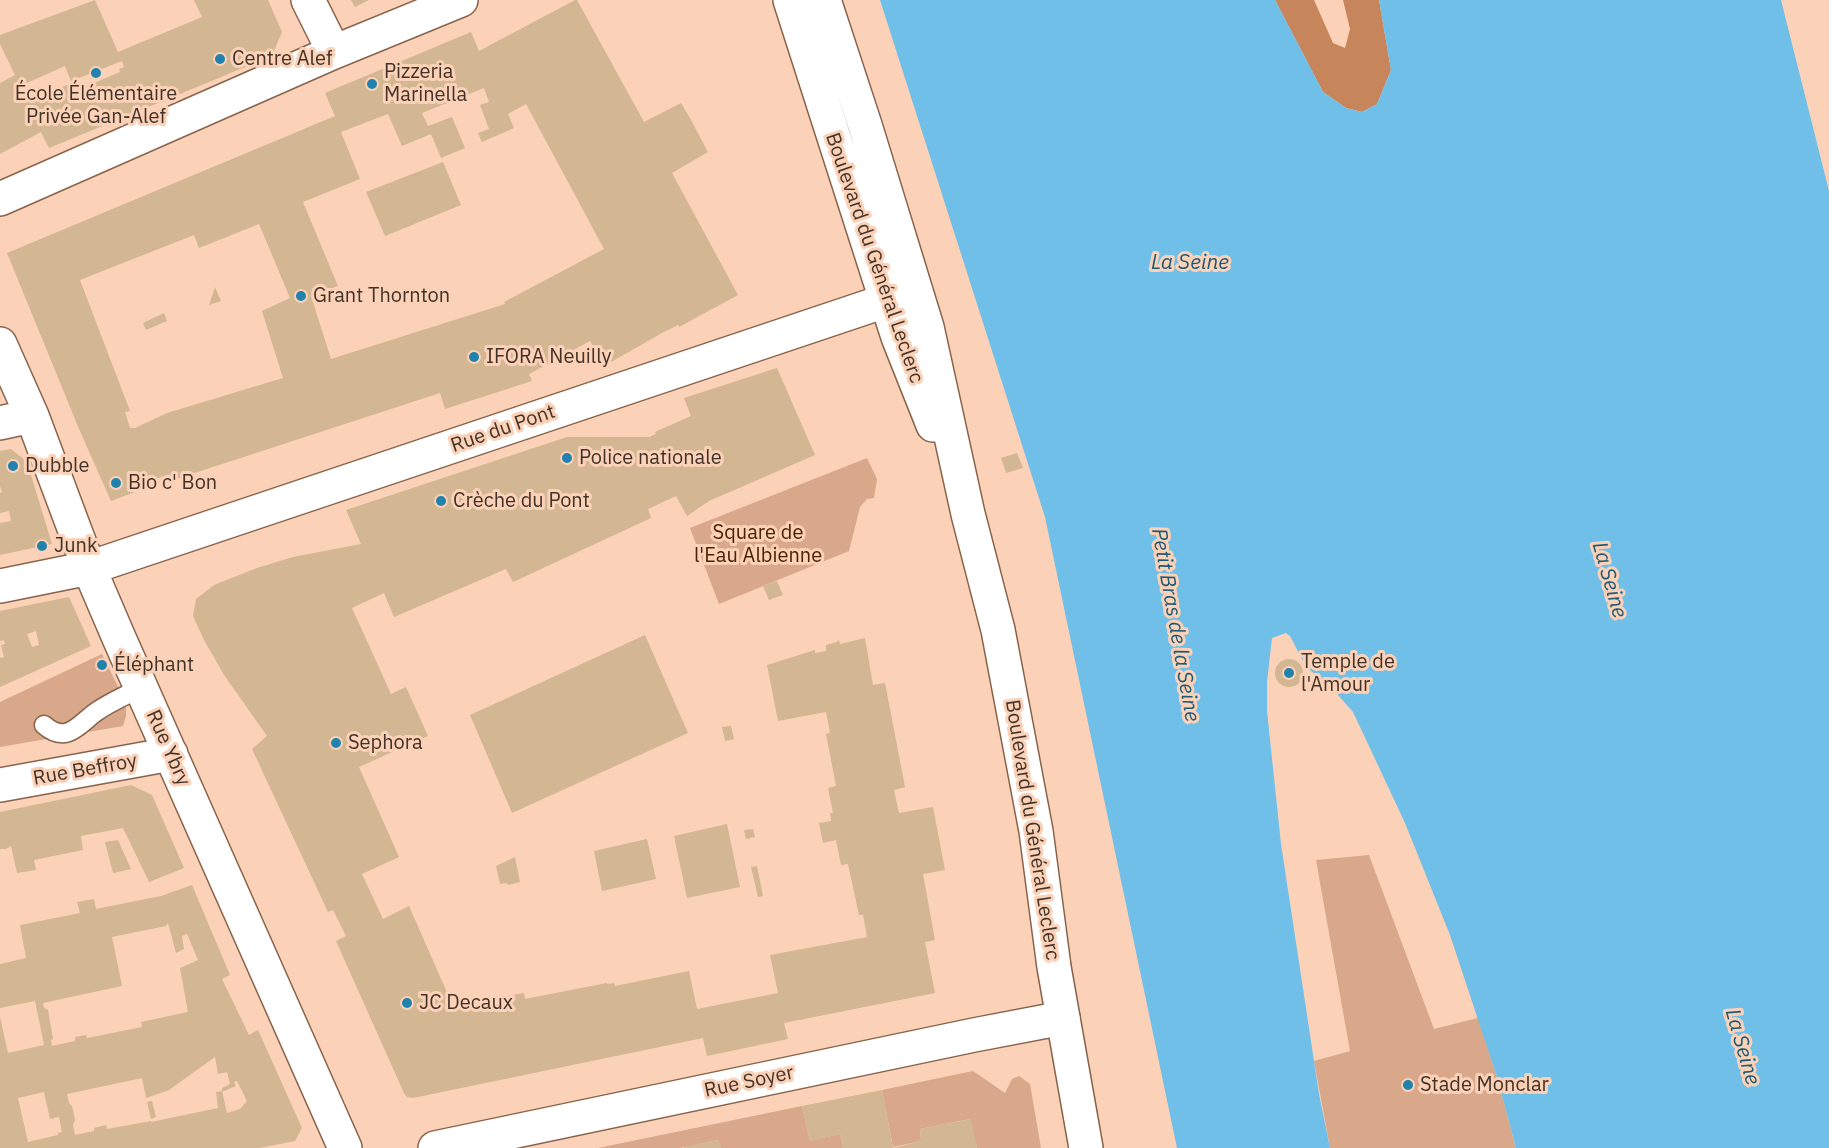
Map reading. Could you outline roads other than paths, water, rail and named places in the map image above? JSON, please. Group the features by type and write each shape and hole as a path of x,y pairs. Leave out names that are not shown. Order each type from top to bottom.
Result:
{"street":[{"path":"308,0 334,52"},
{"path":"0,199 334,52 461,0"},
{"name":"Boulevard du Général Leclerc","path":"790,0 902,295"},
{"name":"Boulevard du Général Leclerc","path":"824,0 902,295 898,338 968,514 998,630 1036,831 1054,967 1086,1148"},
{"name":"Rue du Pont","path":"0,586 89,568 902,295"},
{"name":"Rue Ybry","path":"0,344 32,416 89,568 345,1148"},
{"path":"0,423 32,416"},
{"name":"Rue Beffroy","path":"0,785 171,754"},
{"name":"Rue Soyer","path":"435,1148 1063,1018"}],"lane":[{"path":"44,725 56,733 70,732 84,724 95,712 142,687"}],"water":[{"path":"880,0 1275,0 1323,92 1346,108 1362,112 1377,104 1391,70 1379,0 1781,0 1829,191 1829,1148 1516,1148 1497,1077 1450,935 1405,823 1353,712 1330,686 1306,667 1290,636 1286,633 1272,638 1267,682 1267,711 1281,844 1319,1094 1330,1148 1177,1148 1045,517"}],"place":[{"name":"Centre Alef","path":"220,59"},
{"name":"École Élémentaire Privée Gan-Alef","path":"96,73"},
{"name":"Pizzeria Marinella","path":"372,84"},
{"name":"Grant Thornton","path":"301,296"},
{"name":"IFORA Neuilly","path":"474,357"},
{"name":"Police nationale","path":"567,458"},
{"name":"Dubble","path":"13,466"},
{"name":"Bio c' Bon","path":"116,483"},
{"name":"Crèche du Pont","path":"441,501"},
{"name":"Junk","path":"42,546"},
{"name":"Éléphant","path":"102,665"},
{"name":"Temple de l'Amour","path":"1289,673"},
{"name":"Sephora","path":"336,743"},
{"name":"JC Decaux","path":"407,1003"},
{"name":"Stade Monclar","path":"1408,1085"}],"water label":[{"name":"La Seine","path":"1190,263"},
{"name":"La Seine","path":"1609,580"},
{"name":"Petit Bras de la Seine","path":"1175,625"},
{"name":"La Seine","path":"1742,1047"}],"park label":[{"name":"Square de l'Eau Albienne","path":"758,544"}]}
